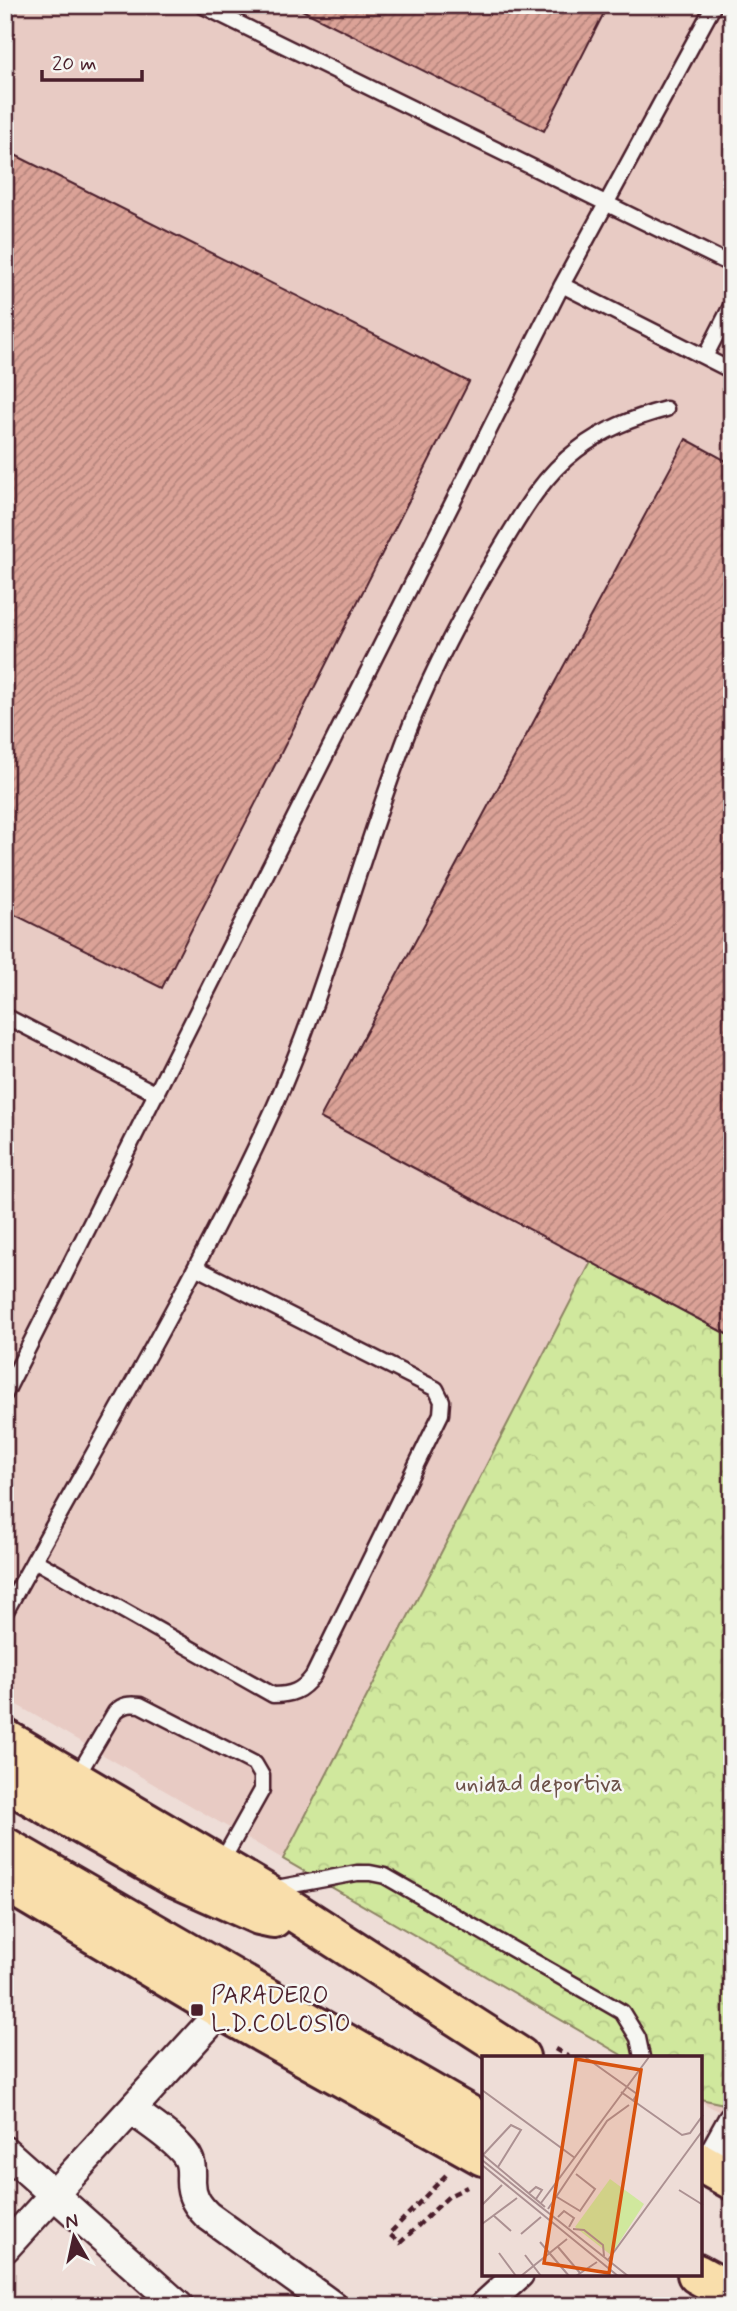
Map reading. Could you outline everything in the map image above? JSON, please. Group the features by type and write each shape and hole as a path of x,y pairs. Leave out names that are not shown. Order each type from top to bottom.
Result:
{"main road":[{"path":"5,1739 262,1891 518,2056"},
{"path":"5,1781 174,1877 259,1915 316,1926"},
{"path":"5,1847 477,2153"},
{"path":"5,1881 222,2010 477,2153"},
{"path":"702,2248 732,2264"},
{"path":"701,2276 732,2293"}],"street":[{"path":"5,2248 222,2010"},
{"path":"132,2110 182,2149 192,2169 191,2190 196,2203 207,2215 333,2306"},
{"path":"713,2169 732,2121"},
{"path":"5,2151 179,2306"},
{"path":"484,2306 517,2276"}],"lane":[{"path":"201,5 732,265"},
{"path":"5,1394 562,285 714,5"},
{"path":"562,285 732,371"},
{"path":"705,357 732,304"},
{"path":"5,1614 197,1268 273,1109 298,1048 396,763 454,626 524,509 546,478 575,451 608,430 638,416 666,409"},
{"path":"5,1016 157,1094"},
{"path":"34,1560 273,1695 296,1692 313,1676 441,1414 442,1401 436,1390 197,1268"},
{"path":"74,1780 115,1712 121,1706 130,1704 141,1705 255,1764 262,1776 262,1790 220,1866"},
{"path":"262,1891 356,1872 385,1876 622,2012 638,2038 642,2056"}],"path":[{"path":"477,2153 449,2196 400,2243 389,2234 477,2153"}],"shaded area":[{"path":"5,5 732,5 732,2119 702,2102 702,2056 623,2056 5,1698"}],"green space":[{"name":"unidad deportiva","path":"591,1262 732,1337 732,2099 729,2105 702,2099 702,2056 623,2056 283,1859"}],"building":[{"path":"292,5 608,5 544,131"},
{"path":"5,150 469,382 162,988 5,910"},
{"path":"686,439 732,464 732,1337 320,1118"}],"place":[{"name":"PARADERO L.D.COLOSIO","path":"197,2010"}]}
